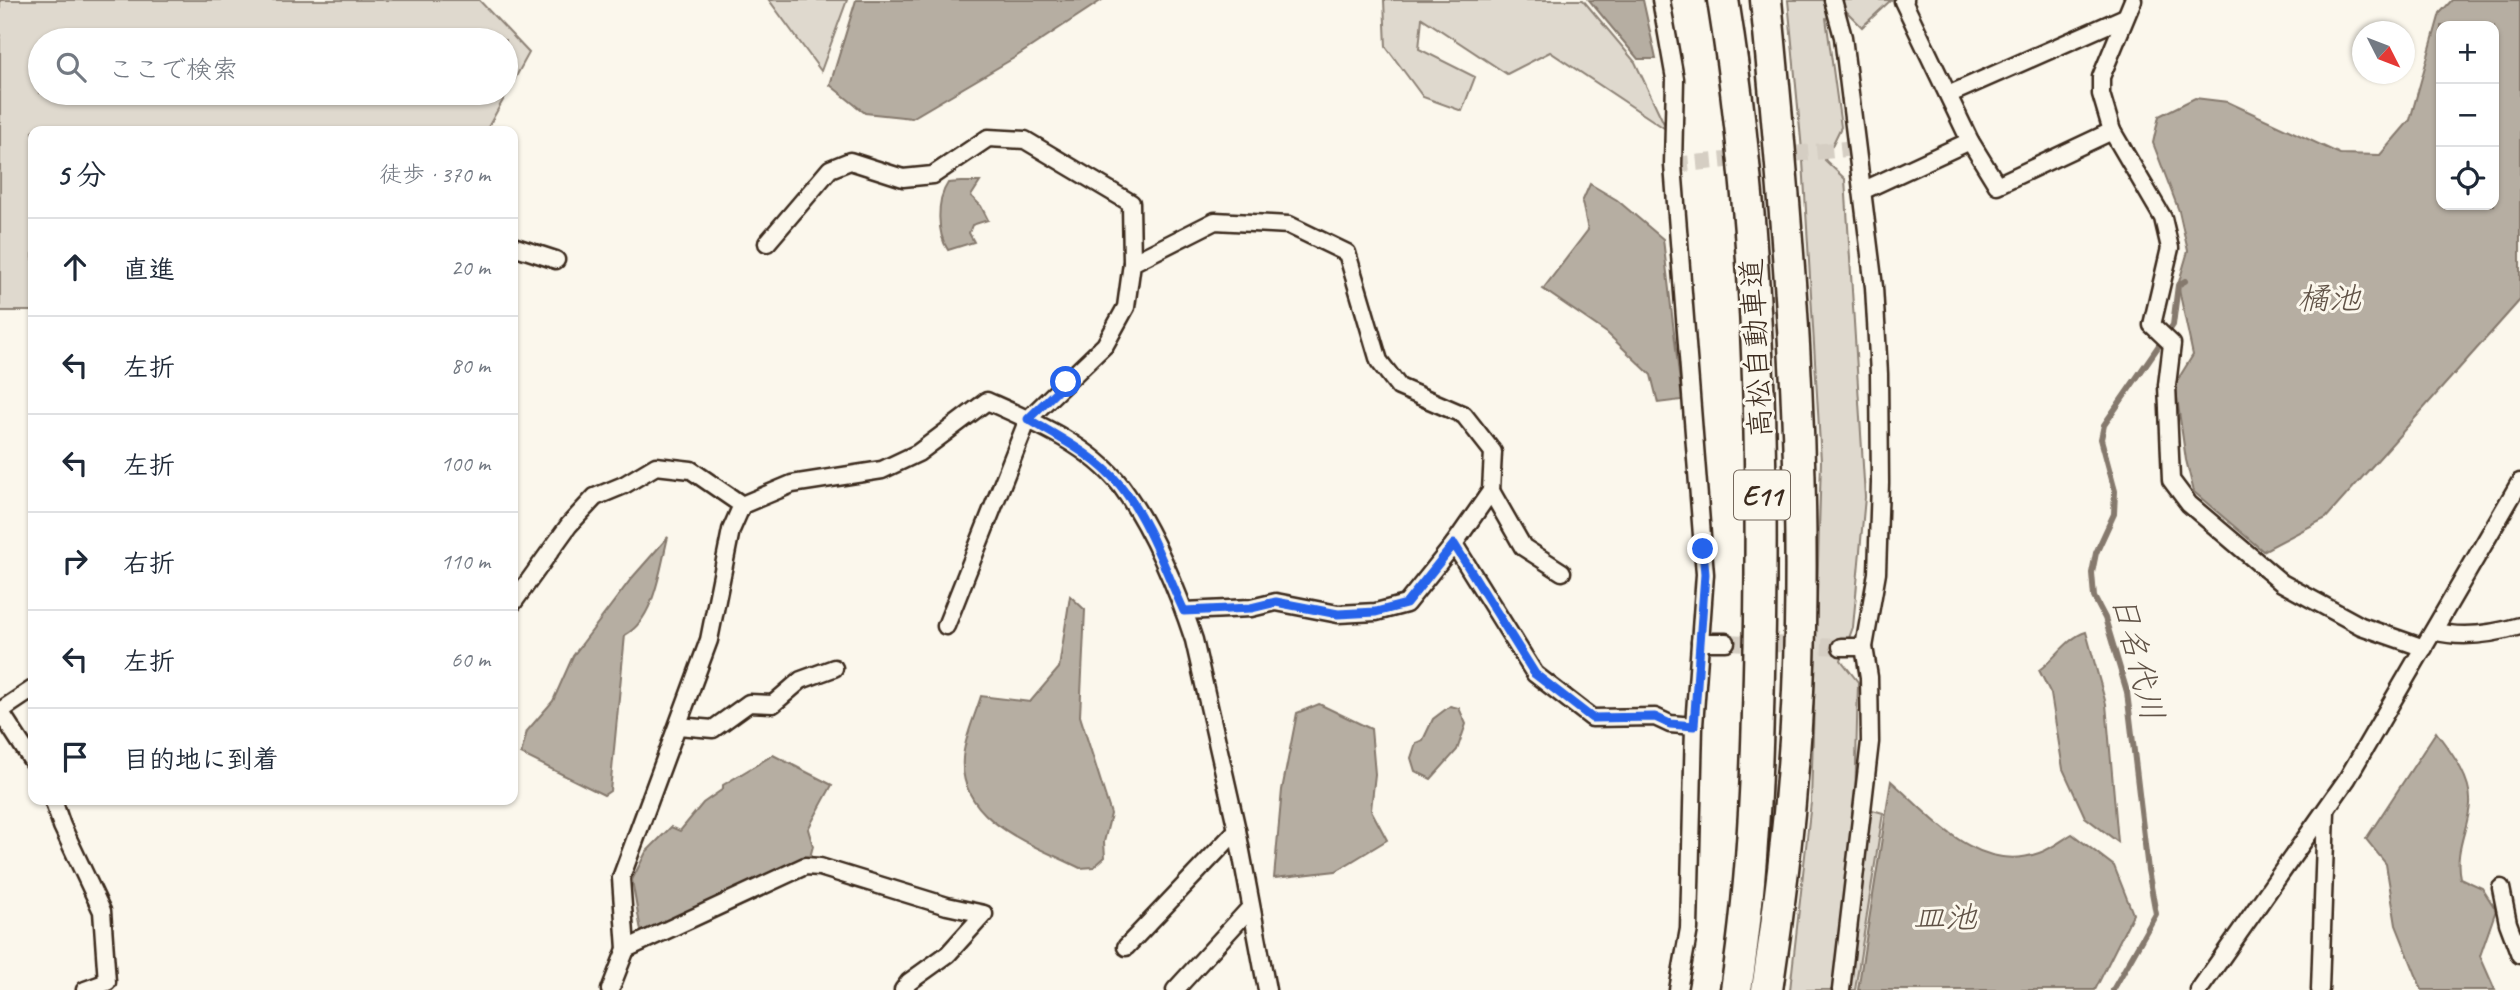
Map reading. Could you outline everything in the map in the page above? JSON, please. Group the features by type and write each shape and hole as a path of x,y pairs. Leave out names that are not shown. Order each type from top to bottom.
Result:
{"highway":[{"name":"高松自動車道","path":"1723,0 1733,64 1751,250 1762,476 1759,695 1748,915 1736,990"},
{"name":"高松自動車道","path":"1766,0 1788,248 1799,476 1798,691 1777,924 1767,990"}],"street":[{"path":"1661,0 1675,79 1673,165 1705,574 1694,726 1689,929 1678,990"},
{"path":"1833,0 1843,37 1862,191 1879,374 1880,483 1877,573 1864,647 1869,677 1870,742 1841,990"},
{"path":"1905,0 1903,1 1950,94 1970,141 1997,185 2112,131"},
{"path":"2133,0 2101,77 2101,93 2112,131 2163,218 2168,238 2168,261 2152,325 2172,344 2167,385 2171,480 2189,504 2282,583 2361,626 2424,648"},
{"path":"1950,94 2125,17"},
{"path":"767,243 831,169 850,161 903,178 933,175 988,138 1025,140 1131,204 1132,263 1126,307 1105,345 1028,419 946,626"},
{"path":"1862,191 1970,141"},
{"path":"1132,263 1215,221 1289,225 1347,253 1379,361 1399,387 1464,415 1493,452 1491,491 1454,544 1406,604 1376,612 1338,614 1276,602 1251,608 1184,611"},
{"path":"518,248 556,260"},
{"path":"610,990 626,949 621,878 709,640 731,530 742,505 792,484 882,470 918,453 987,401 1028,419 1088,455 1120,485 1141,520 1184,611 1210,704 1267,990"},
{"path":"518,596 569,526 595,496 624,485 656,466 691,470 742,505"},
{"path":"2199,990 2326,810 2520,482"},
{"path":"1491,491 1523,547 1562,572"},
{"path":"1454,544 1535,674 1592,718 1655,717 1670,724 1694,726"},
{"path":"2434,631 2448,635 2496,633 2520,626"},
{"path":"1700,642 1726,642"},
{"path":"1841,647 1864,647"},
{"path":"678,726 713,729 749,703 773,705 801,680 834,668"},
{"path":"28,692 0,711 28,754"},
{"path":"55,805 102,911 107,982 85,990"},
{"path":"2320,990 2326,810"},
{"path":"1126,947 1237,830"},
{"path":"626,949 805,866 820,867 947,906 984,914 948,954 909,982 903,990"},
{"path":"2501,888 2508,923 2520,955"},
{"path":"1175,990 1250,908"}],"shaded area":[{"path":"0,0 479,0 505,28 28,28 28,105 500,105 489,126 28,126 28,311 0,311"},
{"path":"769,0 847,0 821,71"},
{"path":"1384,0 1583,0 1635,62 1667,130 1550,52 1507,74 1422,18 1419,49 1475,77 1462,111 1423,97 1386,47"},
{"path":"1788,0 1891,0 1862,27 1844,9 1826,18 1841,127 1825,160 1845,179 1865,497 1853,627 1841,660 1858,682 1855,805 1883,813 1855,990 1790,990 1811,802 1821,461 1803,161"},
{"path":"518,41 529,53 518,73"}],"water":[{"path":"856,0 1102,0 1014,58 912,118 865,113 830,85"},
{"path":"1589,0 1643,0 1656,59 1638,59"},
{"name":"橘池","path":"2452,0 2520,0 2520,300 2326,518 2263,551 2194,492 2186,460 2175,384 2193,355 2178,285 2188,251 2179,211 2153,143 2159,116 2195,98 2228,102 2340,154 2380,155 2410,120 2436,27 2436,210 2499,210 2499,21 2438,21 2440,13"},
{"path":"980,182 971,196 981,206 988,220 972,225 969,233 974,242 948,250 940,226 941,198 948,183"},
{"path":"1590,184 1617,200 1663,239 1682,400 1658,403 1651,375 1607,333 1543,289 1588,230 1582,202"},
{"path":"668,537 650,605 635,627 625,635 610,791 604,795 521,754 527,731 553,701 573,656 631,579"},
{"path":"1070,596 1085,610 1080,716 1111,814 1104,842 1105,857 1094,867 1080,868 1022,840 986,815 973,799 965,780 963,758 981,696 1030,702 1059,668"},
{"path":"2086,632 2106,704 2118,842 2085,817 2063,769 2051,694 2039,670 2073,638"},
{"path":"1319,704 1371,729 1375,774 1371,810 1387,840 1336,871 1274,878 1282,790 1297,713"},
{"path":"1450,706 1459,708 1466,724 1457,750 1431,779 1415,771 1411,758 1416,743 1423,740 1433,719"},
{"path":"2436,732 2459,765 2468,784 2470,804 2460,849 2460,878 2482,888 2496,910 2480,956 2495,990 2422,990 2396,925 2386,864 2366,839"},
{"path":"773,755 832,785 808,829 813,846 810,857 668,923 641,931 632,880 646,852 671,827 680,831 703,803 723,789 723,785"},
{"name":"皿池","path":"1891,781 1957,839 1976,849 1996,856 2017,858 2039,853 2072,834 2114,866 2133,914 2095,990 1858,990"}],"waterway":[{"name":"日名代川","path":"2113,990 2156,914 2148,870 2127,692 2105,618 2094,597 2092,573 2096,553 2114,514 2115,491 2101,439 2104,425 2173,325 2178,285 2185,281"}],"tunnel":[{"path":"1673,165 1857,148"},
{"path":"1726,642 1841,647"}],"route":[{"path":"1066,382 1028,419 1088,455 1120,485 1141,520 1184,611 1251,608 1276,602 1329,610 1338,614 1376,612 1406,604 1454,544 1535,674 1592,718 1655,717 1670,724 1694,726 1705,574 1703,549"}]}
